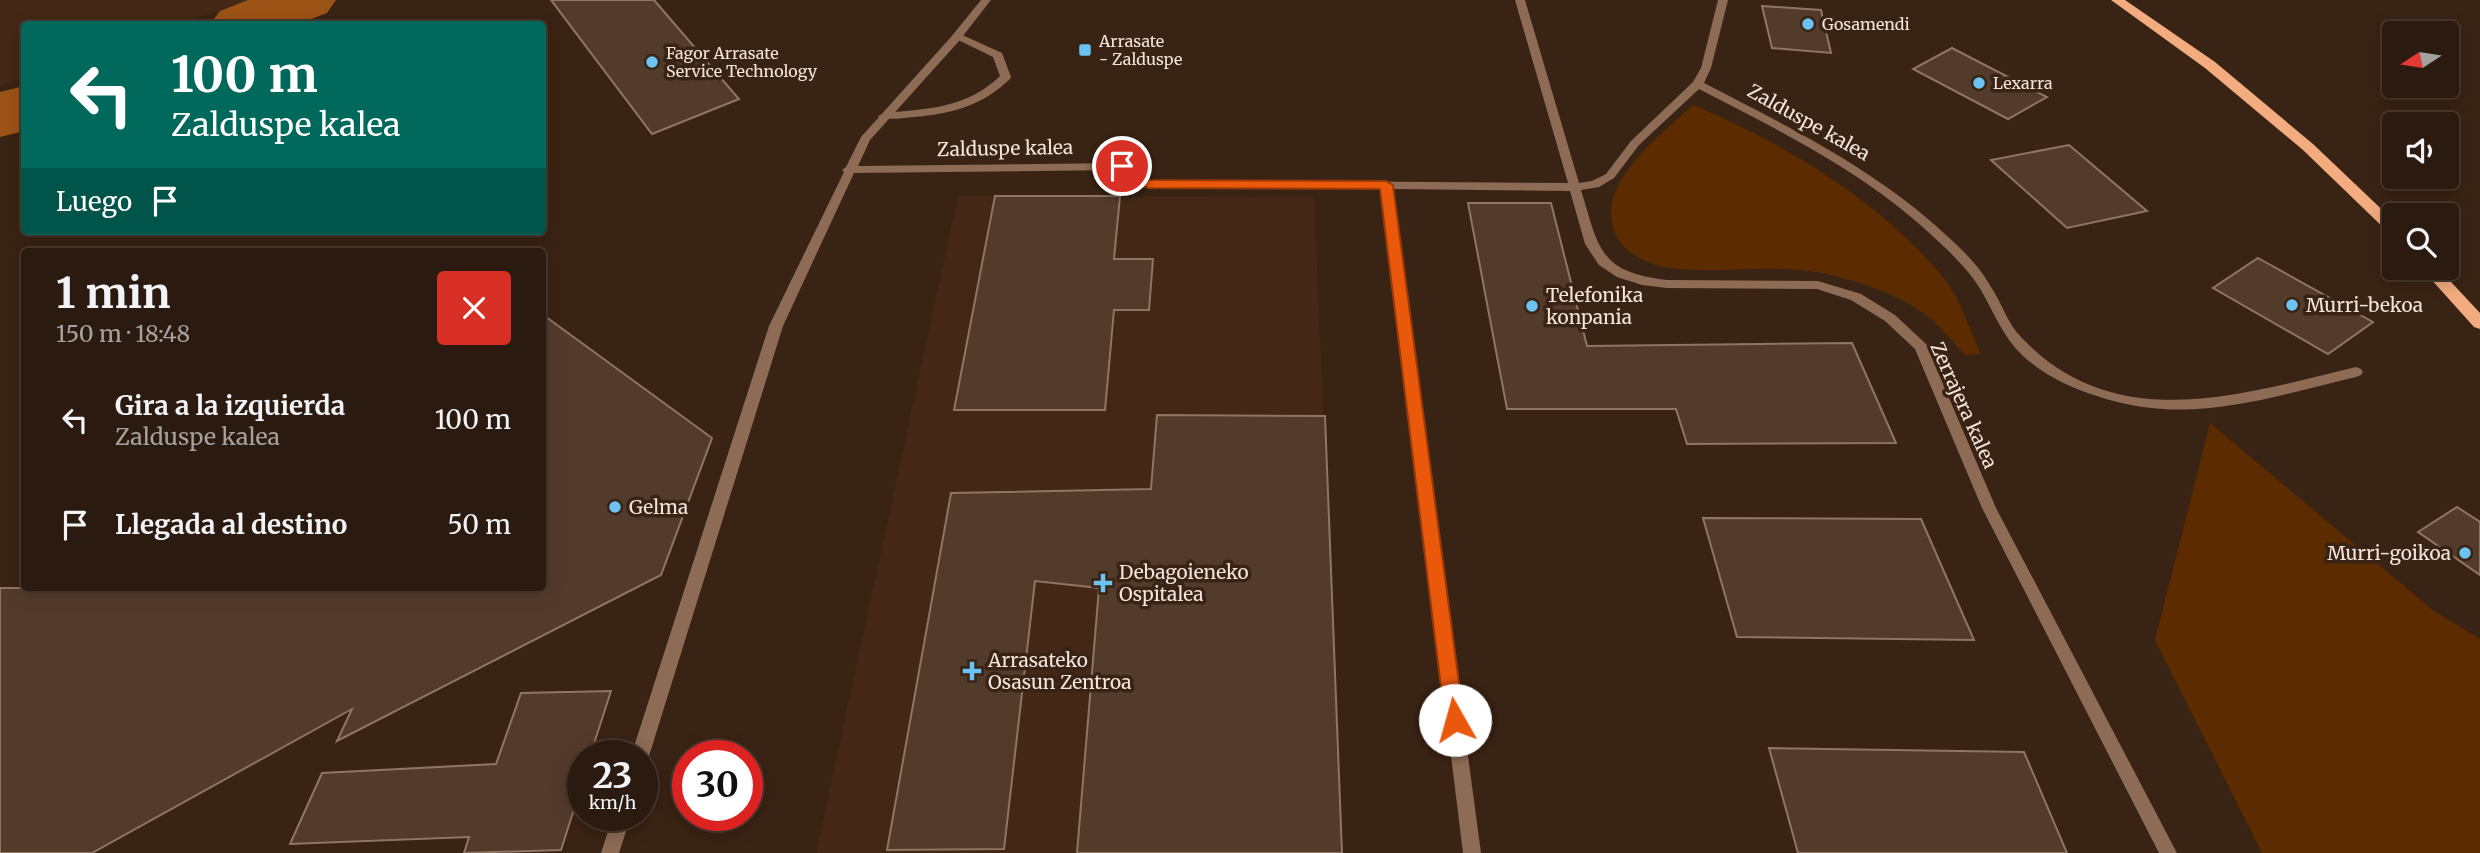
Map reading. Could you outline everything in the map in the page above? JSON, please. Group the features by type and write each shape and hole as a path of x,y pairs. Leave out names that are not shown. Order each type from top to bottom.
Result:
{"main road":[{"path":"2117,0 2210,65 2308,147 2382,218"},
{"path":"2440,280 2480,323"}],"street":[{"path":"645,740 776,326 865,139 958,36 986,0"},
{"path":"1520,0 1575,187"},
{"name":"Zalduspe kalea","path":"848,170 1122,166 1132,178 1148,184 1575,187 1595,184 1610,176 1635,143 1698,84 1706,68 1723,0"},
{"path":"884,116 940,111 990,95 1006,76 998,55 958,36"},
{"name":"Zalduspe kalea","path":"1698,84 1825,149 1872,180 1942,238 1981,281 2013,337 2044,366 2081,385 2145,403 2180,406 2258,395 2356,372"},
{"path":"1386,185 1472,853"},
{"name":"Zerrajera kalea","path":"1575,187 1591,244 1603,262 1621,274 1667,284 1818,285 1856,298 1890,318 1921,347 1989,508 2168,853"},
{"path":"610,853 617,831"}],"shaded area":[{"path":"0,0 262,0 185,21 21,21 21,79 0,86"},
{"path":"1693,105 1762,137 1797,157 1863,201 1893,226 1946,281 1961,307 1981,354 1965,355 1938,325 1917,309 1892,295 1852,281 1789,269 1670,268 1646,261 1625,248 1612,222 1612,203 1619,184 1646,149"},
{"name":"Debagoieneko Ospitalea","path":"958,196 1314,197 1342,853 816,853"},
{"path":"2210,423 2434,611 2480,639 2480,853 2262,853 2155,640"}],"building":[{"name":"Fagor Arrasate Service Technology","path":"551,0 654,0 739,99 652,134"},
{"name":"Gosamendi","path":"1762,6 1821,10 1831,53 1772,48"},
{"name":"Lexarra","path":"1952,48 2047,97 2008,119 1913,69"},
{"path":"2069,145 2147,211 2067,228 1991,160"},
{"path":"995,196 1120,196 1114,259 1153,259 1149,310 1114,310 1105,410 954,410"},
{"path":"1468,203 1551,203 1587,346 1852,343 1896,443 1687,444 1676,409 1507,409"},
{"name":"Murri-bekoa","path":"2258,258 2373,322 2328,354 2213,288"},
{"name":"Gelma","path":"546,317 712,438 661,575 337,741 352,709 92,853 0,853 0,588 21,588 21,591 546,591"},
{"path":"1157,415 1325,416 1342,853 1077,853 1099,588 1035,581 1004,849 887,850 951,493 1151,489"},
{"name":"Murri-goikoa","path":"2457,507 2480,522 2480,575 2418,532"},
{"path":"1703,518 1921,519 1974,640 1737,637"},
{"path":"611,691 595,740 567,740 567,831 561,850 464,853 469,837 290,844 322,773 496,764 521,693"},
{"path":"1769,748 2024,752 2067,853 1798,853"}],"waterway":[{"path":"250,21 305,0"},
{"path":"0,116 21,108"}],"place":[{"name":"Gosamendi","path":"1808,24"},
{"name":"Arrasate - Zalduspe","path":"1085,50"},
{"name":"Fagor Arrasate Service Technology","path":"652,62"},
{"name":"Lexarra","path":"1979,83"},
{"name":"Murri-bekoa","path":"2292,305"},
{"name":"Telefonika konpania","path":"1532,306"},
{"name":"Gelma","path":"615,507"},
{"name":"Murri-goikoa","path":"2465,553"},
{"name":"Debagoieneko Ospitalea","path":"1103,583"},
{"name":"Arrasateko Osasun Zentroa","path":"972,671"}],"route":[{"path":"1122,166 1132,178 1148,184 1386,185 1455,720"}]}
